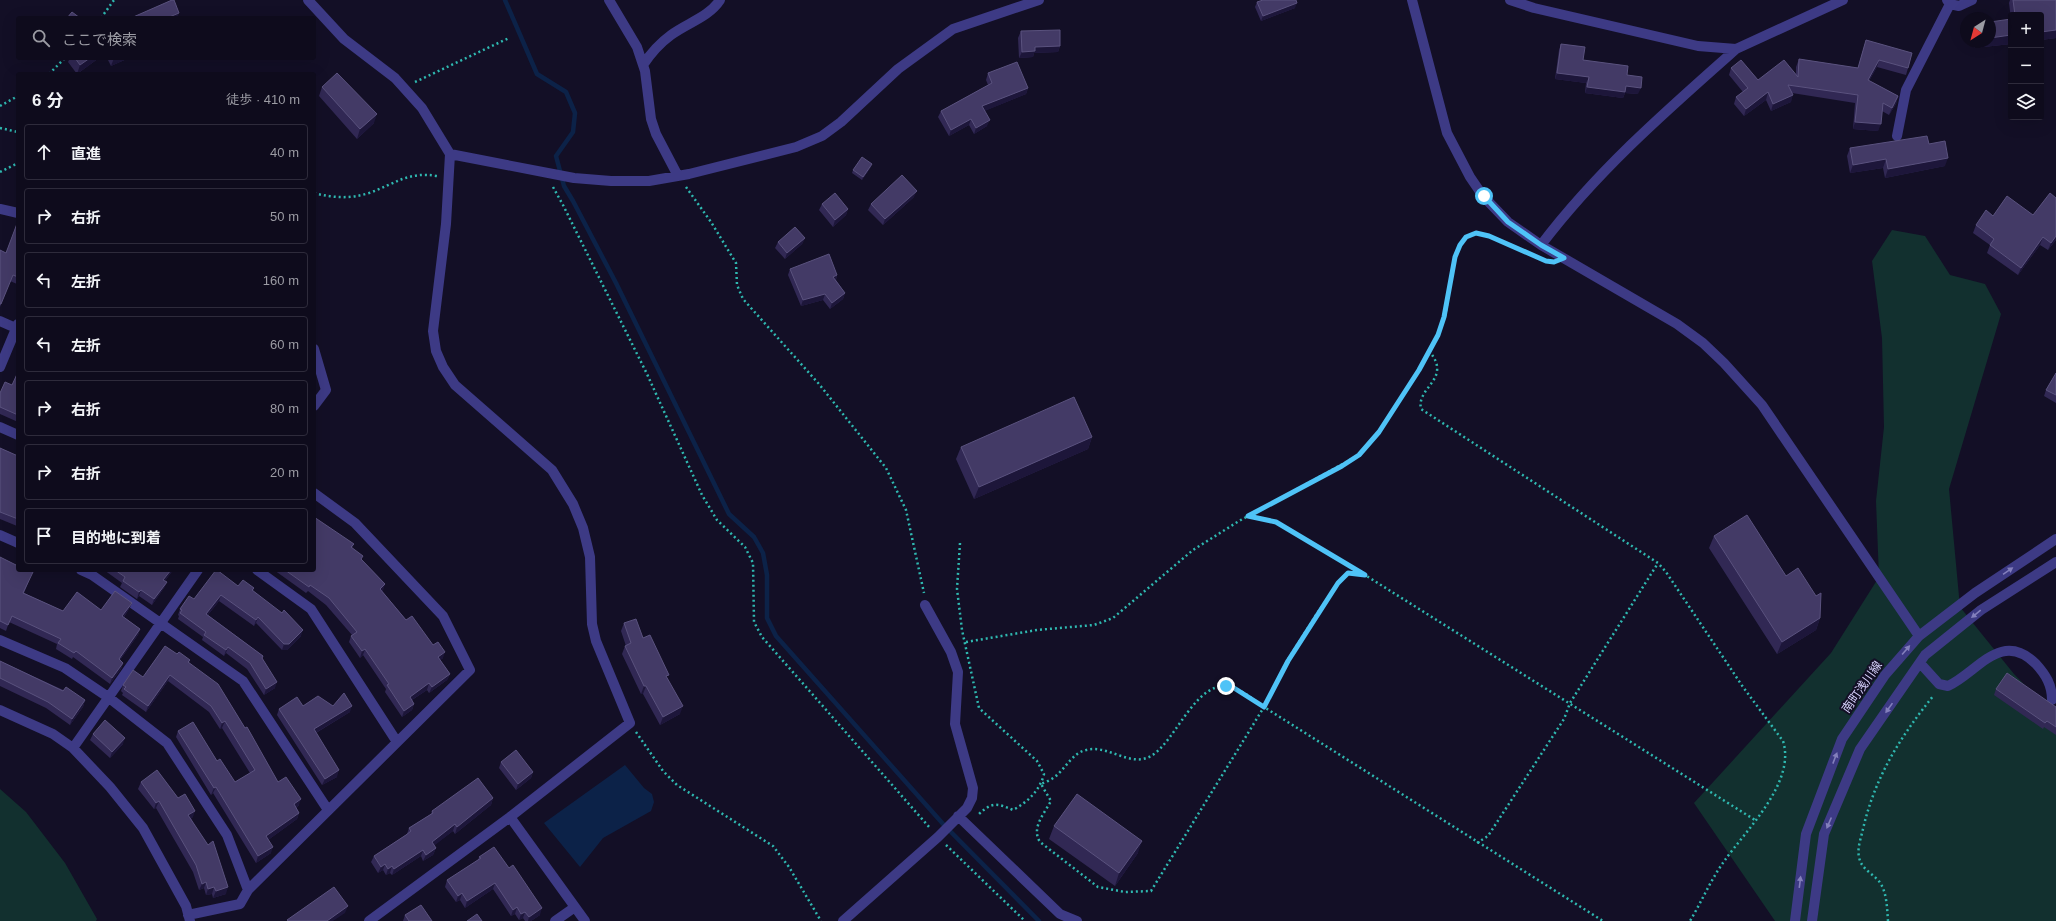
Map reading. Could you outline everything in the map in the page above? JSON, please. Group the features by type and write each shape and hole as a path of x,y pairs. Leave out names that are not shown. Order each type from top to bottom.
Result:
{"street":[{"path":"308,0 344,39 395,78 422,108 450,154 446,224 433,331 436,351 444,368 455,385 552,470 574,504 583,528 590,557 592,624 596,641 630,723 510,817 369,921"},
{"path":"609,0 629,31 643,65 648,82 651,119 656,134 678,176"},
{"path":"643,65 660,44 671,34 707,13 720,0"},
{"path":"450,154 574,178 611,181 649,181 678,176 796,147 822,136 841,122 898,69 953,29 1039,0"},
{"path":"1412,0 1447,133 1470,177 1484,196 1508,222 1541,245 1677,324 1703,343 1724,363 1762,406 1919,636"},
{"path":"1510,0 1534,8 1698,46 1736,49"},
{"path":"1541,245 1559,221 1615,160 1667,110 1736,49 1843,0"},
{"path":"1897,136 1906,90 1949,2 1959,6 1972,0"},
{"path":"0,209 16,213"},
{"path":"0,321 16,327"},
{"path":"0,367 16,329"},
{"path":"316,356 326,390 316,403"},
{"path":"0,427 16,434"},
{"path":"0,710 53,734 73,748 110,786 143,828 164,865 189,918 240,904 248,890 470,670 443,616 355,523 316,494"},
{"path":"0,535 16,542"},
{"name":"南町浅川線","path":"1795,921 1806,834 1842,739 1885,675 1919,636 1975,593 2056,539"},
{"path":"1812,921 1824,834 1860,749 1926,655 1981,610 2056,562"},
{"path":"85,572 92,575 243,681 328,810"},
{"path":"73,748 197,572"},
{"path":"260,572 311,609 397,742"},
{"path":"843,921 938,837 967,808 972,798 973,788 955,724 958,672 951,652 925,605"},
{"path":"0,640 65,668 108,697 167,743 227,836 248,890"},
{"path":"1920,663 1941,685 1949,686 1975,666 2005,651 2019,652 2032,661 2045,676 2052,689 2052,700"},
{"path":"958,816 1060,914 1077,921"},
{"path":"510,817 585,921"},
{"path":"555,921 575,907"}],"path":[{"path":"102,16 114,0"},
{"path":"404,88 509,38"},
{"path":"51,72 63,60"},
{"path":"0,106 16,97"},
{"path":"0,128 16,132"},
{"path":"0,172 16,164"},
{"path":"543,172 563,205 647,374 702,496 717,520 745,548 753,563 754,622 762,637 858,748 938,837 1025,921"},
{"path":"316,194 330,197 345,197 368,193 412,175 449,178"},
{"path":"678,176 711,222 736,263 737,284 743,299 819,384 886,468 906,510 925,605"},
{"path":"966,642 1036,630 1094,625 1113,618 1193,550 1248,516 1359,455 1379,432 1430,351 1438,335 1444,317 1455,257 1460,245 1466,237 1476,233 1489,236 1535,257"},
{"path":"1430,351 1438,368 1436,375 1422,399 1421,409 1658,564 1666,572 1743,687 1783,741 1785,749 1783,772 1777,787 1742,839 1725,860 1690,921"},
{"path":"1248,516 1276,522 1365,575 1755,820"},
{"path":"960,543 957,589 966,642 980,708 1037,761 1044,774 1041,784 1023,805 1013,810 1001,804 988,805 967,825"},
{"path":"1477,843 1488,836 1564,719 1570,703 1658,564"},
{"path":"1041,784 1051,801 1036,827 1036,835 1040,842 1098,887 1125,892 1151,892 1264,707 1288,661 1338,583 1348,573 1365,575"},
{"path":"1888,921 1883,889 1878,881 1861,864 1859,855 1861,837 1868,809 1887,762 1909,728 1941,685"},
{"path":"1041,784 1056,777 1076,754 1086,750 1098,749 1124,757 1142,759 1151,756 1161,749 1200,697 1211,689 1226,686 1234,688 1477,843 1603,921"},
{"path":"630,723 663,771 677,785 772,846 789,867 821,921"}],"green space":[{"path":"1892,230 1925,236 1950,275 1985,284 2001,314 1949,489 1960,607 2014,674 2056,717 2056,921 1775,921 1694,803 1831,653 1879,577 1876,501 1884,427 1882,338 1872,261"},
{"path":"0,789 26,812 65,863 97,919 96,921 0,921"}],"water":[{"path":"625,765 644,788 652,794 654,802 651,811 603,838 580,867 544,823"}],"building":[{"path":"172,0 174,0 179,13 172,16 136,16"},
{"path":"1263,0 1296,0 1297,3 1263,16 1257,2"},
{"path":"2013,0 2056,0 2056,30 2044,32 2044,12 2015,12"},
{"path":"72,12 77,16 69,16"},
{"path":"2008,19 2008,35 1996,37 1996,21"},
{"path":"1060,30 1060,46 1035,47 1035,51 1022,52 1021,31"},
{"path":"1866,40 1912,53 1908,68 1879,60 1868,80 1898,96 1892,108 1883,103 1881,124 1855,122 1858,95 1788,85 1793,95 1773,104 1768,92 1746,109 1736,97 1748,88 1731,68 1741,60 1758,80 1784,60 1798,77 1799,59 1858,68"},
{"path":"1561,44 1585,47 1583,60 1628,66 1627,75 1642,77 1641,88 1626,86 1625,92 1587,87 1589,77 1557,73"},
{"path":"76,60 87,60 80,65"},
{"path":"1017,62 1028,88 982,106 990,120 976,128 971,119 951,130 941,111 992,83 988,73"},
{"path":"337,73 377,114 360,129 322,87"},
{"path":"1927,136 1929,144 1945,141 1948,158 1888,169 1886,159 1853,165 1850,148"},
{"path":"862,157 872,164 863,177 853,170"},
{"path":"902,175 917,191 885,219 871,204"},
{"path":"835,193 848,209 835,220 822,204"},
{"path":"2050,193 2056,198 2056,236 2051,243 2043,237 2021,268 1990,245 1994,239 1976,225 1986,210 1993,216 2007,196 2033,215"},
{"path":"16,226 16,276 13,275 0,304 0,250 6,253"},
{"path":"795,227 805,238 787,253 778,242"},
{"path":"829,254 837,275 833,277 845,293 832,303 825,294 803,300 790,269"},
{"path":"2056,373 2056,395 2046,390"},
{"path":"16,376 16,414 0,407 0,393 5,382 12,385"},
{"path":"1074,397 1092,437 979,487 961,447"},
{"path":"0,448 16,455 16,518 0,512"},
{"path":"1747,515 1786,576 1798,568 1816,596 1821,593 1820,618 1782,642 1714,536"},
{"path":"316,518 354,544 351,547 363,556 361,559 385,584 380,589 406,620 412,616 433,645 438,642 445,652 438,657 450,674 432,687 429,683 410,697 414,704 404,711 387,685 389,684 365,649 362,651 351,636 357,632 329,598 310,585 309,587 288,572 316,572"},
{"path":"0,557 16,565 16,572 33,572 23,593 63,611 77,592 101,610 115,591 132,603 122,616 140,629 119,659 123,663 112,678 76,651 74,653 58,643 61,639 12,616 8,625 0,621"},
{"path":"118,572 169,572 163,580 167,582 154,599 141,590 139,592 123,581 125,577"},
{"path":"214,572 220,572 238,586 243,580 254,588 252,590 282,613 284,610 303,630 289,644 284,644 258,617 256,620 221,595 206,614 263,656 262,658 277,682 266,689 250,663 228,647 226,650 204,635 206,632 180,613 182,610 180,609 189,596 194,599"},
{"path":"636,619 643,638 650,635 669,675 666,676 683,706 663,717 646,686 644,686 625,646 631,643 624,623"},
{"path":"165,646 177,654 179,652 190,660 188,662 218,684 245,728 247,727 278,782 286,777 301,799 294,804 299,813 266,836 273,847 258,856 216,787 214,788 178,731 193,722 217,761 220,759 235,782 255,770 225,721 222,723 211,706 170,675 148,706 124,689 126,687 123,685 133,670 143,677"},
{"path":"0,661 63,691 66,687 85,700 72,719 48,702 0,678"},
{"path":"2007,673 2056,707 2056,727 2047,721 2045,723 1996,689"},
{"path":"344,693 352,706 314,729 339,770 325,779 279,709 297,697 303,706 318,696 333,706"},
{"path":"105,720 125,738 112,752 93,734"},
{"path":"516,750 533,772 518,784 501,762"},
{"path":"157,770 178,798 185,794 195,811 188,815 208,845 213,841 228,887 216,891 214,887 208,889 206,882 202,884 196,865 159,801 156,803 141,782"},
{"path":"478,778 493,798 457,827 455,824 432,842 436,848 426,855 423,850 394,869 392,866 388,869 385,864 381,867 374,856 406,835 411,831 409,828 433,813 432,811"},
{"path":"1077,794 1142,841 1119,873 1054,826"},
{"path":"494,847 509,868 513,865 542,908 529,917 525,912 521,914 517,907 513,910 495,883 467,901 462,893 458,896 447,880 481,858 479,857"},
{"path":"334,887 348,906 327,921 287,920"},
{"path":"421,905 432,921 409,921 405,915"},
{"path":"477,914 482,921 467,921"}],"waterway":[{"path":"505,0 537,74 566,92 575,113 573,132 556,156 564,186 616,283 729,514 754,537 763,553 767,575 767,618 776,636 944,825 1039,921"}],"route":[{"path":"1226,686 1234,688 1264,707 1288,661 1316,615 1338,583 1348,573 1365,575 1276,522 1248,516 1342,466 1359,455 1379,432 1419,370 1438,335 1444,317 1455,257 1460,245 1466,237 1476,233 1489,236 1546,261 1554,262 1564,258 1541,245 1508,222 1484,196"}]}
